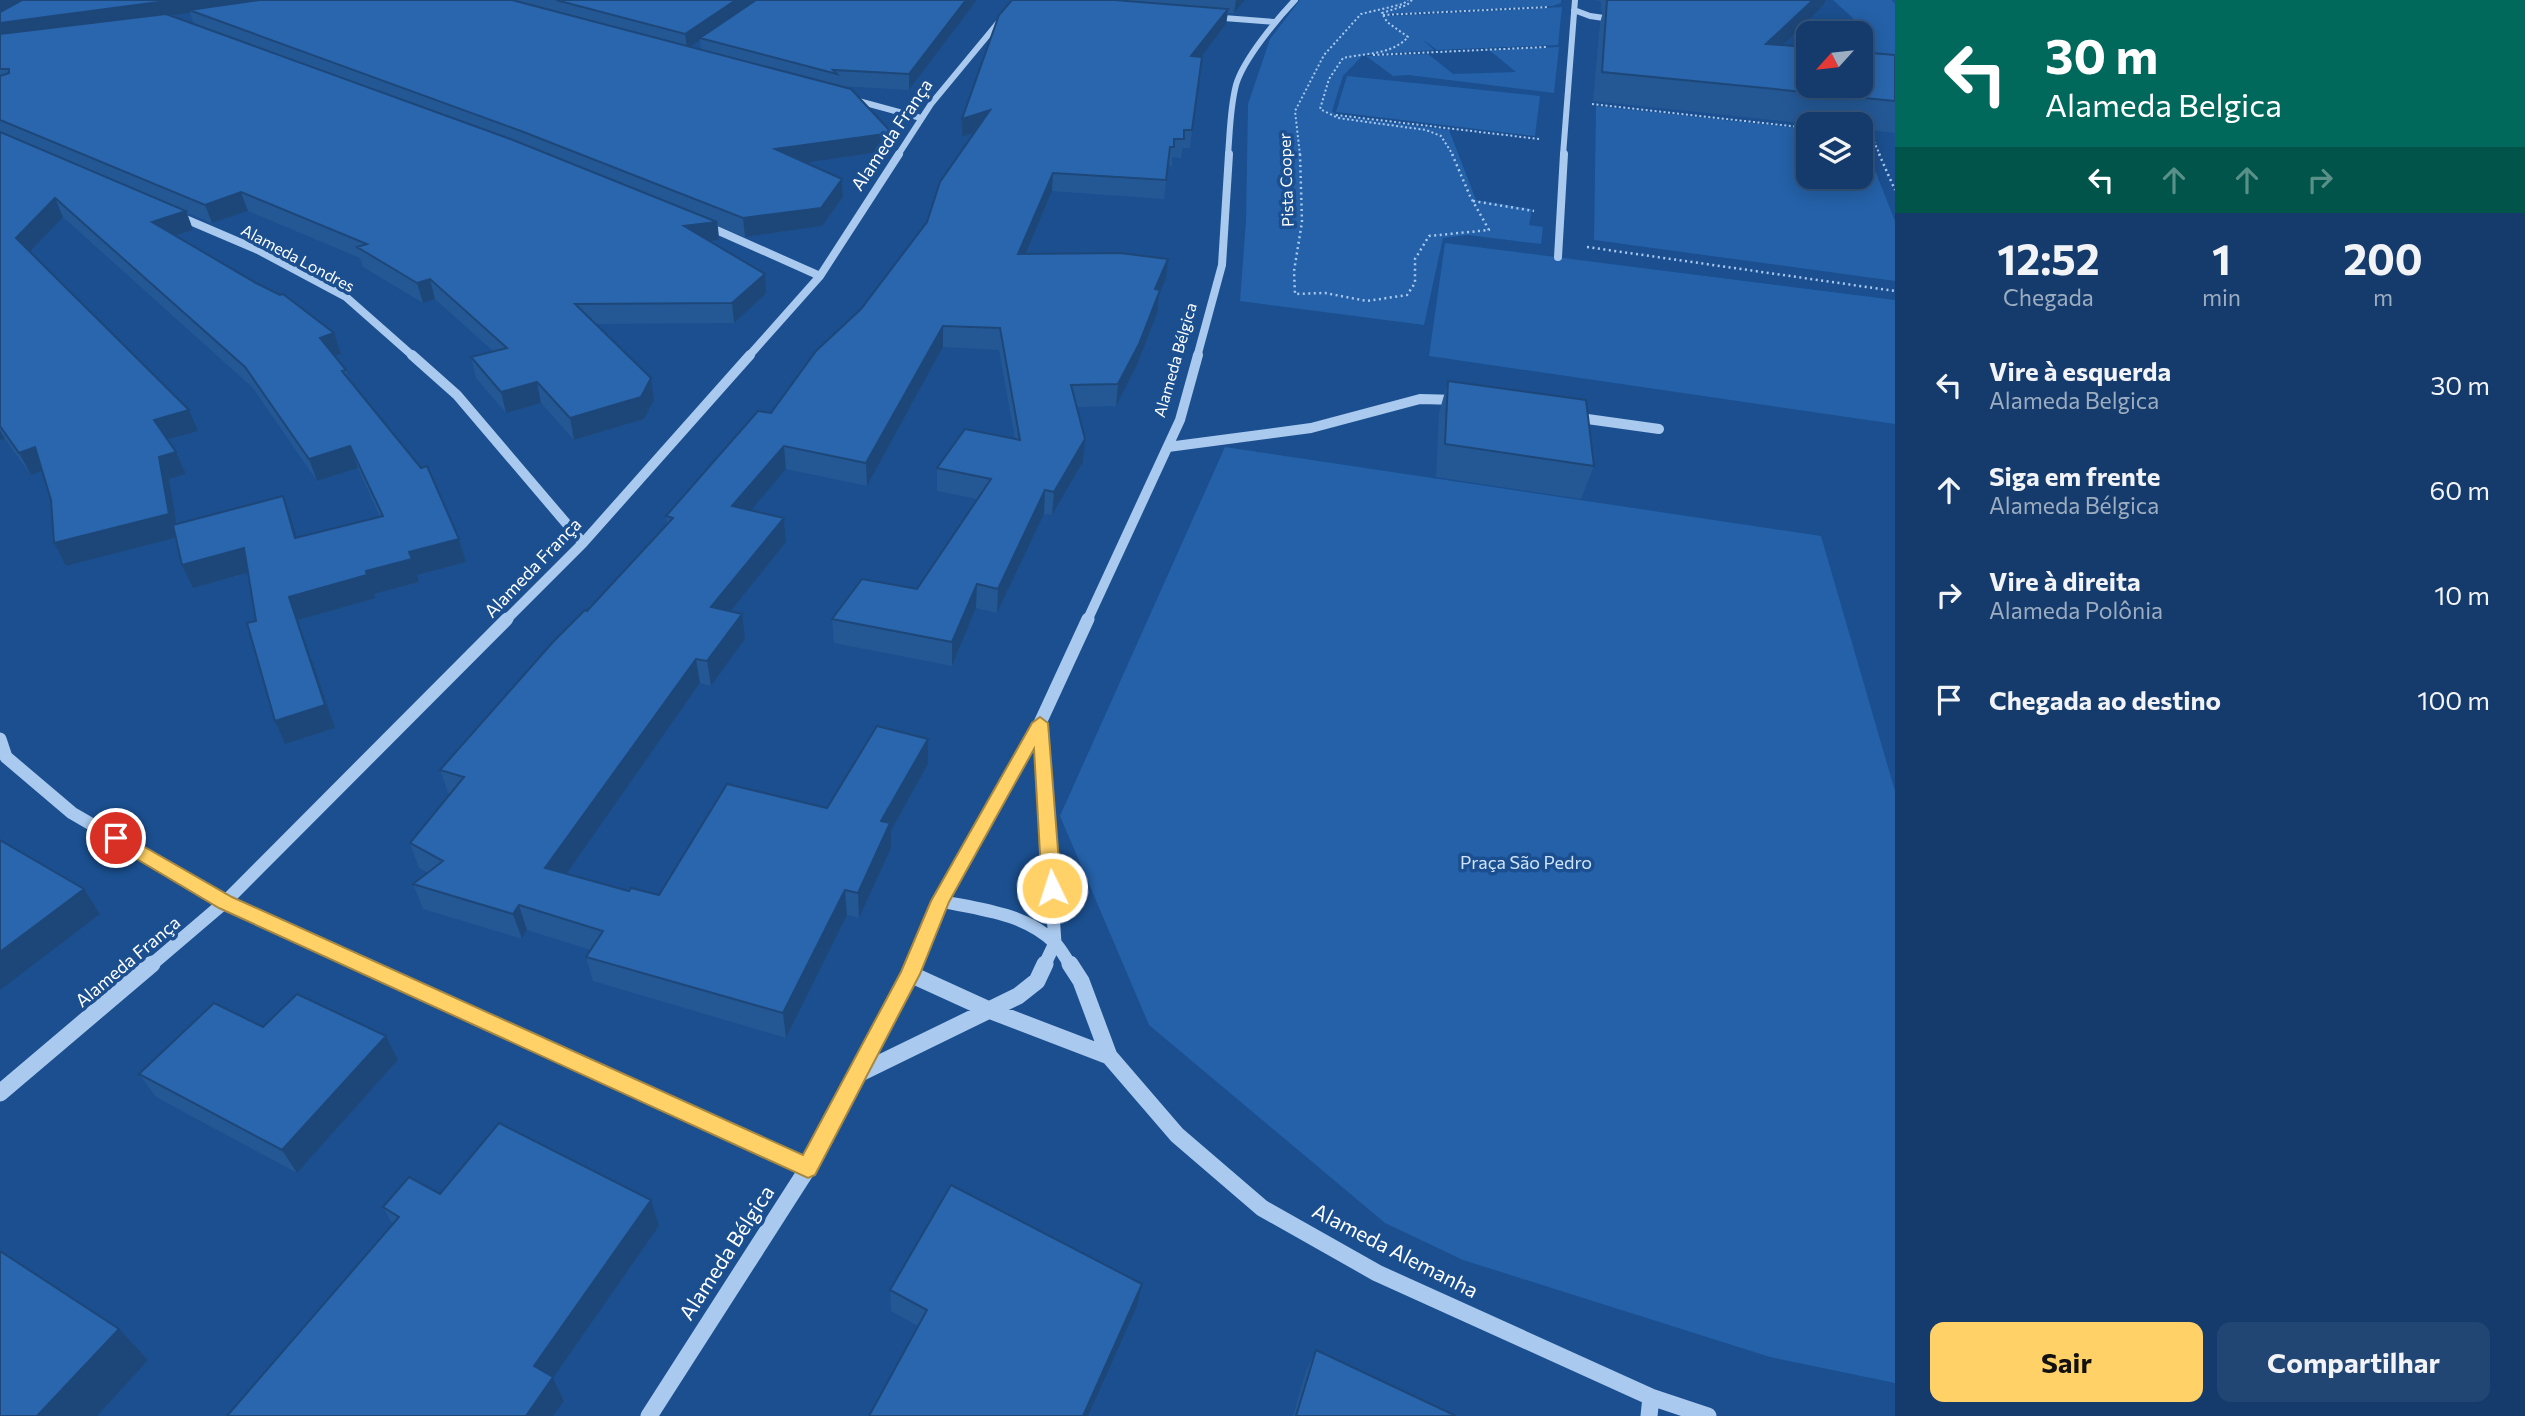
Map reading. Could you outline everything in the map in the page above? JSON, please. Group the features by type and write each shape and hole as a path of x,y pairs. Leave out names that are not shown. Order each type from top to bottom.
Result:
{"street":[{"name":"Alameda Bélgica","path":"940,901 1040,723 1180,420 1222,265 1231,113 1237,82 1274,22 1295,0"},
{"name":"Alameda França","path":"0,1093 225,902 583,543 820,276 922,118 1020,2"},
{"path":"1574,5 1590,16 1629,21"},
{"path":"1558,257 1574,5"},
{"path":"1206,17 1274,22"},
{"path":"848,98 922,118"},
{"name":"Alameda Londres","path":"170,213 258,250 346,297 457,395 583,543"},
{"path":"699,222 820,276"},
{"path":"1168,447 1311,428 1420,399 1473,402"},
{"path":"1566,416 1659,429"},
{"path":"858,1074 1018,996 1037,981 1055,943 1040,723"},
{"path":"0,739 6,757 72,813 225,902 808,1168"},
{"path":"910,974 940,901"},
{"name":"Alameda Alemanha","path":"940,901 1003,914 1030,925 1055,943 1081,981 1109,1056 1177,1135 1262,1208 1377,1273 1650,1406 1708,1416"},
{"name":"Alameda Bélgica","path":"649,1416 808,1168 910,974"},
{"name":"Alameda Alemanha","path":"910,974 989,1010 1109,1056"}],"path":[{"name":"Pista Cooper","path":"1383,15 1382,13 1407,5 1410,0"},
{"name":"Pista Cooper","path":"1330,114 1338,118 1383,126 1426,130 1441,136 1489,230 1429,236 1415,259 1415,283 1407,295 1367,301 1325,293 1295,294 1294,271 1301,222 1301,181 1295,111 1324,55 1361,14 1410,0"},
{"path":"1564,142 1330,114 1320,109 1329,79 1343,58 1389,50 1404,44 1408,37 1387,22 1383,15 1574,5"},
{"path":"1362,53 1571,46"},
{"path":"1567,101 1796,127"},
{"path":"1873,140 1895,190"},
{"path":"1473,201 1559,215"},
{"path":"1558,243 1895,291"}],"green space":[{"path":"1300,0 1561,0 1561,3 1552,6 1389,14 1562,7 1558,45 1437,50 1422,39 1434,50 1363,55 1343,76 1332,111 1338,116 1449,130 1476,200 1532,209 1529,225 1543,227 1541,244 1468,235 1443,238 1424,325 1240,301 1246,221 1248,104 1270,39"},
{"path":"1833,0 1892,0 1895,4 1895,78 1873,64 1873,21 1856,21"},
{"path":"1559,47 1554,93 1408,75 1393,76 1366,56 1428,54 1453,74 1516,72 1489,50"},
{"path":"1347,76 1540,96 1535,136 1336,112"},
{"path":"1596,106 1796,128 1796,189 1873,189 1873,165 1895,221 1895,281 1594,240"},
{"path":"1445,243 1895,300 1895,424 1429,356"},
{"name":"Praça São Pedro","path":"1225,447 1821,536 1895,791 1895,1383 1770,1357 1463,1260 1385,1223 1149,1025 1060,816"}],"building":[{"path":"22,0 174,0 0,23 0,12"},
{"path":"260,0 512,0 851,89 892,133 775,149 842,179 821,208 743,218 521,131 189,10"},
{"path":"556,0 736,0 685,34"},
{"path":"756,0 966,0 909,74 833,70 837,74 700,38"},
{"path":"1012,0 1114,0 1228,9 1191,56 1202,57 1192,130 1184,130 1184,139 1174,139 1174,147 1170,147 1166,180 1053,173 1018,254 1120,253 1168,259 1155,289 1160,290 1139,344 1118,384 1071,385 1085,439 1054,492 1045,490 998,589 977,584 952,642 832,619 862,579 917,589 991,479 937,468 965,429 1020,440 1000,328 943,326 866,463 784,446 732,506 784,518 711,607 742,614 707,661 696,659 545,868 629,891 631,888 659,895 727,784 827,808 877,726 928,739 881,821 890,823 858,893 845,890 783,1013 586,957 603,931 519,905 513,914 413,884 443,861 410,843 464,777 440,770 553,642 587,611 673,518 666,516 758,411 771,413 816,351 861,309 927,222 940,182 990,110 962,119 999,15"},
{"path":"1607,0 1813,0 1766,44 1796,46 1796,91 1602,72"},
{"path":"166,14 513,140 717,222 684,226 765,274 732,303 575,304 651,378 641,397 570,418 537,382 501,392 471,357 507,348 430,279 417,283 357,247 367,244 241,192 205,205 0,120 0,76 9,73 9,69 0,69 0,34"},
{"path":"1873,53 1895,55 1895,101 1865,98 1873,98"},
{"path":"0,132 186,211 152,222 256,283 283,294 334,333 320,338 346,370 342,371 421,468 427,466 459,539 409,552 412,559 366,571 367,575 289,597 325,705 275,721 247,623 256,621 244,548 182,565 173,525 283,496 295,538 383,516 350,446 309,459 245,367 55,198 16,238 189,410 154,420 176,452 159,457 169,514 54,543 51,500 35,447 19,453 0,426"},
{"path":"1448,381 1586,400 1594,466 1445,444"},
{"path":"0,840 84,889 0,952"},
{"path":"297,994 386,1036 282,1150 139,1074 214,1003 263,1027"},
{"path":"499,1123 651,1200 534,1366 553,1377 526,1416 227,1416 399,1217 383,1207 409,1177 440,1194"},
{"path":"951,1185 1142,1284 1083,1416 869,1416 927,1310 890,1290"},
{"path":"0,1251 119,1329 37,1416 0,1416"},
{"path":"1316,1350 1456,1416 1296,1416"}],"route":[{"path":"116,838 225,902 808,1168 910,974 940,901 1040,723 1052,888"}]}
